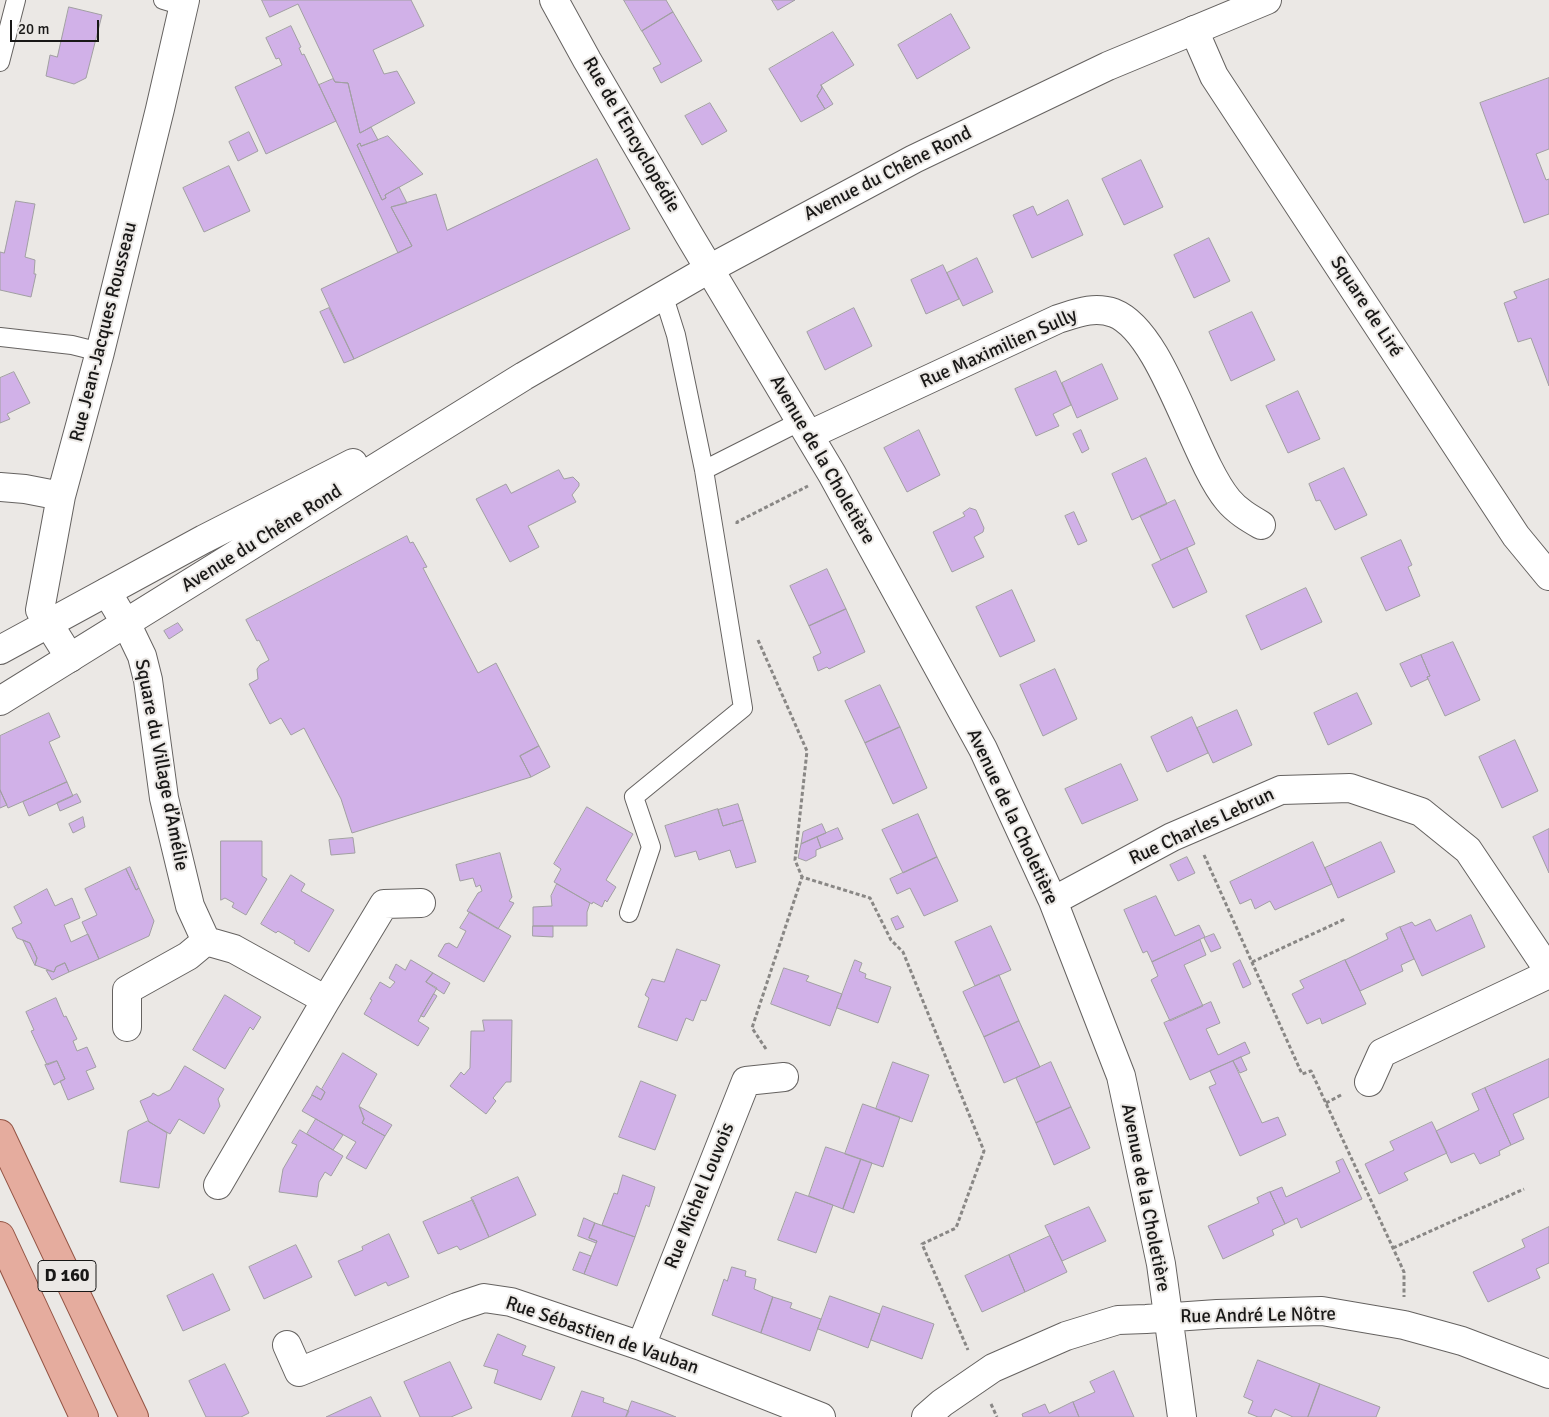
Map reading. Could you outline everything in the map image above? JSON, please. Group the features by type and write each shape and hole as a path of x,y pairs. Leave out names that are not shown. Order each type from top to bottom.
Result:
{"main road":[{"name":"D 160","path":"0,1134 134,1417"},
{"name":"D 160","path":"0,1236 84,1417"}],"street":[{"name":"Rue de l’Encyclopédie","path":"554,0 709,269"},
{"name":"Avenue du Chêne Rond","path":"0,701 524,376 663,294 914,159 1108,66 1267,0"},
{"name":"Rue Jean-Jacques Rousseau","path":"70,658 40,610 61,496 100,352 160,109 177,2"},
{"name":"Square de Liré","path":"1194,30 1214,76 1516,536 1549,576"},
{"name":"Avenue de la Choletière","path":"709,269 832,474 983,748 1053,901 1121,1076 1161,1264 1182,1417"},
{"name":"Rue Maximilien Sully","path":"805,428 1058,319 1078,312 1095,309 1115,313 1132,324 1162,369 1212,475 1228,500 1241,513 1261,525"},
{"name":"Avenue du Chêne Rond","path":"0,650 204,539 524,376"},
{"path":"0,487 24,489 61,496"},
{"name":"Square du Village d’Amélie","path":"107,592 142,656 148,680 164,798 190,906 206,941"},
{"name":"Rue Charles Lebrun","path":"1053,901 1172,837 1281,790 1350,788 1420,812 1468,850 1549,972 1382,1053 1369,1082"},
{"path":"218,1185 384,904 421,903"},
{"path":"126,1026 127,990 188,956 206,941 234,949 326,1000"},
{"name":"Rue Michel Louvois","path":"641,1346 746,1081 784,1077"},
{"name":"Rue Sébastien de Vauban","path":"287,1345 299,1372 457,1307 484,1298 511,1302 641,1346 821,1417"},
{"name":"Rue André Le Nôtre","path":"926,1417 942,1403 993,1368 1066,1336 1118,1320 1146,1320 1217,1314 1322,1311 1404,1325 1462,1341 1549,1374"}],"lane":[{"path":"0,62 16,0"},
{"path":"629,913 651,847 634,797 743,708 704,470 676,336 663,294"},
{"path":"0,336 72,345 100,352"},
{"path":"704,470 805,428"}],"path":[{"path":"738,531 737,522 832,474"},
{"path":"754,632 808,751 795,860 802,878 752,1028 784,1077"},
{"path":"1192,829 1302,1074 1311,1071 1404,1272 1404,1325"},
{"path":"802,878 870,898 891,940 903,952 984,1152 956,1228 922,1244 997,1417"},
{"path":"1252,962 1345,919"},
{"path":"1393,1248 1524,1189"}],"building":[{"path":"262,0 411,0 424,26 373,50 384,74 397,71 415,103 360,133 348,83 335,82 298,4 270,17"},
{"path":"624,0 666,0 673,12 642,31"},
{"path":"772,0 795,0 778,10"},
{"path":"69,7 102,15 86,78 74,84 46,76 50,55 57,57"},
{"path":"673,12 702,61 661,83 653,68 661,64 642,31"},
{"path":"951,14 970,48 917,79 898,45"},
{"path":"291,26 301,47 299,48 302,55 304,54 336,121 266,154 235,87 282,65 279,58 276,59 266,38"},
{"path":"833,32 854,65 821,85 822,88 817,96 825,109 801,122 769,69"},
{"path":"1549,78 1549,149 1536,154 1546,180 1549,179 1549,214 1524,223 1480,103"},
{"path":"333,79 335,82 348,83 360,133 371,127 378,140 361,146 360,143 357,145 382,200 386,198 385,195 399,187 407,203 391,207 412,246 398,253 319,85"},
{"path":"821,85 833,104 825,109 817,96 822,88"},
{"path":"710,103 727,131 702,145 685,116"},
{"path":"249,132 258,151 238,161 229,142"},
{"path":"388,136 423,174 385,195 386,198 382,200 357,145 360,143 361,146"},
{"path":"597,159 630,229 354,359 321,289 412,246 391,207 436,194 447,230"},
{"path":"1141,160 1163,207 1124,225 1102,179"},
{"path":"229,166 250,211 204,232 183,188"},
{"path":"1068,200 1083,235 1032,258 1013,215 1033,206 1037,215"},
{"path":"16,201 35,204 25,257 35,260 34,274 36,274 31,297 0,290 0,252 4,253"},
{"path":"1209,238 1230,281 1194,298 1174,255"},
{"path":"977,258 993,292 963,306 947,273"},
{"path":"943,265 959,299 926,314 911,280"},
{"path":"1549,279 1549,386 1531,338 1518,342 1504,303 1517,298 1514,292"},
{"path":"329,308 354,359 344,363 320,312"},
{"path":"854,308 872,346 825,370 807,332"},
{"path":"1252,312 1275,360 1231,381 1209,332"},
{"path":"1102,364 1118,399 1077,418 1062,383"},
{"path":"1056,371 1071,405 1053,414 1059,426 1036,436 1015,389"},
{"path":"14,372 30,403 7,414 10,419 0,423 0,378"},
{"path":"1298,391 1320,439 1288,453 1266,406"},
{"path":"919,430 940,475 907,492 884,448"},
{"path":"1081,430 1089,449 1082,453 1073,434"},
{"path":"1146,458 1167,504 1132,520 1112,474"},
{"path":"1344,468 1367,515 1335,530 1320,500 1316,501 1309,484"},
{"path":"559,470 564,479 573,477 579,483 579,486 572,495 576,502 528,526 539,547 510,562 476,499 506,484 511,493"},
{"path":"1175,500 1195,544 1161,560 1140,516"},
{"path":"970,508 976,510 984,528 983,532 974,537 984,557 952,572 933,532 965,516 963,513"},
{"path":"1074,512 1087,541 1078,545 1065,516"},
{"path":"407,536 410,543 413,542 427,567 423,568 478,673 496,663 539,746 520,756 531,777 352,833 341,799 304,728 291,735 281,718 270,724 249,684 258,679 257,669 260,665 269,660 246,620"},
{"path":"1401,540 1412,565 1408,567 1420,596 1386,611 1361,558"},
{"path":"1187,548 1207,592 1173,608 1152,565"},
{"path":"827,569 846,609 809,626 790,586"},
{"path":"1306,588 1322,622 1261,650 1246,616"},
{"path":"1012,590 1035,641 1000,657 976,607"},
{"path":"846,609 865,652 829,669 827,667 818,671 813,657 821,653 809,626"},
{"path":"178,623 183,630 169,639 164,631"},
{"path":"1453,642 1480,700 1445,716 1427,677 1430,676 1421,655"},
{"path":"1421,655 1430,676 1427,677 1428,679 1411,687 1400,664"},
{"path":"1055,669 1077,719 1043,736 1020,685"},
{"path":"880,685 900,727 865,743 845,701"},
{"path":"1357,693 1372,724 1328,745 1314,713"},
{"path":"1237,710 1252,745 1213,763 1197,728"},
{"path":"49,713 60,737 49,742 67,782 8,808 0,790 0,736"},
{"path":"1192,717 1208,753 1167,772 1151,737"},
{"path":"900,727 927,788 893,804 865,743"},
{"path":"1515,740 1538,791 1502,808 1479,757"},
{"path":"539,746 550,767 531,777 520,756"},
{"path":"1121,764 1138,800 1082,824 1065,789"},
{"path":"67,782 73,796 29,816 23,802"},
{"path":"0,790 7,805 0,808"},
{"path":"77,794 81,802 60,811 57,803"},
{"path":"738,804 743,820 723,826 718,810"},
{"path":"587,807 633,834 606,880 616,887 607,902 605,900 602,907 593,902 592,904 554,882 561,869 554,864"},
{"path":"718,809 723,826 743,820 756,862 736,868 730,850 699,860 696,851 675,857 665,826"},
{"path":"918,814 937,857 903,873 882,830"},
{"path":"83,817 85,827 73,833 69,824"},
{"path":"822,824 826,833 801,844 803,832"},
{"path":"838,828 843,839 821,848 817,837"},
{"path":"1549,829 1549,873 1533,837"},
{"path":"817,837 821,848 816,850 816,856 806,861 798,858 801,844"},
{"path":"353,838 355,853 331,855 329,840"},
{"path":"221,841 262,841 262,876 267,879 246,915 232,907 234,903 225,898 221,900"},
{"path":"1313,842 1332,884 1275,910 1270,901 1255,909 1251,899 1240,904 1230,882"},
{"path":"1381,842 1395,872 1338,898 1325,868"},
{"path":"500,853 512,897 509,901 514,903 498,929 467,911 478,893 482,891 480,885 476,887 473,878 460,881 456,865"},
{"path":"937,857 958,901 924,916 910,888 897,894 890,879"},
{"path":"1187,857 1195,873 1178,881 1170,865"},
{"path":"130,867 139,888 136,890 126,869"},
{"path":"126,869 136,890 139,888 154,921 149,936 99,959 82,922 97,915 85,889"},
{"path":"291,875 305,884 301,891 334,910 309,952 278,931 276,933 261,924"},
{"path":"557,884 590,903 587,912 587,926 533,926 533,907 552,906 551,896"},
{"path":"47,889 55,906 72,898 80,918 64,925 71,942 88,934 99,959 69,972 65,963 56,967 54,972 35,965 37,958 30,943 17,938 12,928 22,923 14,907"},
{"path":"1156,896 1175,936 1199,925 1205,937 1152,962 1147,951 1143,953 1124,910"},
{"path":"470,912 511,936 484,982 438,956 445,944 449,943 457,948 466,931 460,928"},
{"path":"1471,915 1485,947 1422,976 1400,927 1412,922 1415,926 1430,919 1436,931"},
{"path":"898,916 904,927 896,930 891,919"},
{"path":"533,926 553,926 553,937 533,936"},
{"path":"991,926 1011,970 975,986 955,942"},
{"path":"1400,927 1414,959 1401,965 1403,971 1360,991 1345,960 1388,939 1386,934"},
{"path":"1214,934 1221,948 1211,952 1204,938"},
{"path":"23,940 30,943 37,958 35,965"},
{"path":"1200,940 1206,955 1184,965 1203,1006 1170,1021 1151,980 1158,976 1152,962"},
{"path":"677,949 720,965 706,1001 701,1000 693,1021 686,1018 677,1041 638,1027 649,998 645,995 652,979 664,982"},
{"path":"411,960 433,973 426,982 437,988 418,1021 429,1028 418,1046 364,1014 380,982 390,988 395,982 389,978 396,964 405,970"},
{"path":"855,960 862,963 859,971 866,974 865,978 891,987 878,1023 837,1008"},
{"path":"1240,960 1251,984 1243,988 1233,964"},
{"path":"1345,960 1366,1004 1322,1024 1320,1018 1307,1024 1292,994 1304,988 1300,981"},
{"path":"65,963 69,972 52,980 46,970 54,972 56,967"},
{"path":"784,968 809,976 806,981 842,994 830,1026 771,1004"},
{"path":"433,973 450,983 444,994 426,982"},
{"path":"999,975 1019,1021 984,1037 963,992"},
{"path":"434,994 437,996 424,1017 421,1016"},
{"path":"225,995 261,1017 253,1030 250,1027 225,1069 193,1050"},
{"path":"56,998 64,1017 66,1016 77,1039 73,1041 77,1051 87,1047 96,1067 86,1071 94,1089 68,1100 60,1081 65,1079 57,1061 47,1065 31,1031 34,1030 26,1012"},
{"path":"1211,1002 1220,1023 1206,1029 1218,1055 1245,1042 1250,1053 1190,1080 1164,1023"},
{"path":"483,1020 512,1020 511,1082 506,1082 493,1098 496,1101 486,1114 450,1086 461,1072 464,1075 470,1068 471,1031 484,1031"},
{"path":"1019,1021 1040,1067 1004,1083 984,1037"},
{"path":"343,1053 377,1074 359,1106 364,1119 362,1123 385,1136 366,1169 346,1158 356,1142 302,1111 312,1095 321,1100 325,1092 322,1089"},
{"path":"1241,1057 1247,1070 1240,1073 1233,1061"},
{"path":"1549,1059 1549,1097 1513,1114 1524,1139 1511,1145 1485,1088"},
{"path":"57,1061 65,1079 54,1085 45,1065"},
{"path":"1233,1061 1262,1123 1278,1117 1286,1135 1240,1156 1209,1087 1216,1084 1210,1071"},
{"path":"893,1062 929,1075 912,1122 876,1109"},
{"path":"1051,1062 1071,1107 1036,1123 1016,1078"},
{"path":"185,1066 224,1089 218,1099 220,1106 204,1134 179,1119 170,1134 149,1122 140,1101 151,1096 153,1093 158,1096 170,1090"},
{"path":"641,1081 676,1095 655,1150 619,1137"},
{"path":"317,1086 325,1092 321,1100 312,1095"},
{"path":"1485,1088 1511,1145 1499,1151 1500,1155 1480,1164 1474,1153 1451,1163 1436,1131 1479,1110 1472,1094"},
{"path":"863,1104 900,1117 883,1167 845,1154"},
{"path":"360,1107 392,1125 385,1136 362,1123 364,1119"},
{"path":"1071,1107 1090,1148 1054,1165 1036,1123"},
{"path":"316,1119 343,1135 333,1150 307,1134"},
{"path":"148,1121 167,1133 159,1188 120,1182 128,1131"},
{"path":"1432,1122 1447,1153 1404,1173 1408,1180 1379,1194 1365,1164 1394,1150 1390,1142"},
{"path":"300,1130 343,1156 331,1176 325,1172 319,1182 317,1197 279,1192 283,1169 297,1145 292,1143"},
{"path":"826,1147 861,1159 843,1209 809,1196"},
{"path":"861,1159 872,1163 854,1213 843,1209"},
{"path":"1343,1159 1362,1199 1301,1228 1297,1218 1285,1224 1270,1192 1282,1187 1286,1197 1340,1172 1336,1162"},
{"path":"623,1175 655,1187 649,1207 646,1205 635,1237 602,1225 614,1193 617,1194"},
{"path":"518,1177 536,1215 489,1237 471,1198"},
{"path":"796,1192 833,1205 816,1253 778,1240"},
{"path":"1270,1192 1285,1224 1272,1230 1274,1235 1223,1259 1208,1226 1259,1203 1257,1198"},
{"path":"473,1200 489,1237 460,1250 457,1246 438,1254 423,1222"},
{"path":"1089,1207 1106,1241 1062,1261 1045,1226"},
{"path":"584,1218 595,1223 589,1238 597,1241 596,1243 578,1236"},
{"path":"595,1223 635,1237 617,1286 584,1274 597,1241 589,1238"},
{"path":"1549,1227 1549,1263 1536,1269 1540,1278 1488,1302 1473,1272 1525,1247 1522,1240"},
{"path":"389,1234 409,1277 388,1286 386,1282 355,1296 338,1261 363,1250 362,1247"},
{"path":"1050,1236 1067,1272 1025,1292 1009,1255"},
{"path":"296,1245 312,1277 264,1299 249,1267"},
{"path":"580,1252 591,1256 584,1274 573,1270"},
{"path":"1009,1255 1025,1292 982,1312 965,1276"},
{"path":"732,1267 746,1271 745,1276 756,1279 754,1289 773,1297 761,1333 712,1315 724,1279 727,1281"},
{"path":"213,1274 230,1310 183,1331 167,1296"},
{"path":"830,1296 880,1314 868,1348 818,1329"},
{"path":"773,1297 792,1303 790,1308 821,1319 810,1351 761,1333"},
{"path":"883,1306 934,1324 922,1359 871,1340"},
{"path":"498,1334 526,1346 522,1355 555,1367 541,1400 494,1383 498,1370 484,1366"},
{"path":"1258,1360 1320,1384 1308,1417 1293,1417 1275,1409 1271,1417 1258,1417 1248,1413 1253,1401 1244,1397"},
{"path":"450,1362 472,1408 451,1417 420,1417 404,1382"},
{"path":"225,1364 249,1413 241,1417 206,1417 189,1381"},
{"path":"1114,1371 1134,1417 1079,1417 1073,1402 1095,1392 1090,1382"},
{"path":"1320,1384 1380,1407 1376,1417 1308,1417"},
{"path":"582,1391 604,1398 603,1402 629,1411 626,1417 572,1417"},
{"path":"371,1397 381,1417 326,1417 352,1405"},
{"path":"632,1401 661,1411 676,1417 626,1417"},
{"path":"1073,1402 1079,1417 1023,1417 1022,1414 1045,1404 1049,1413"}]}
